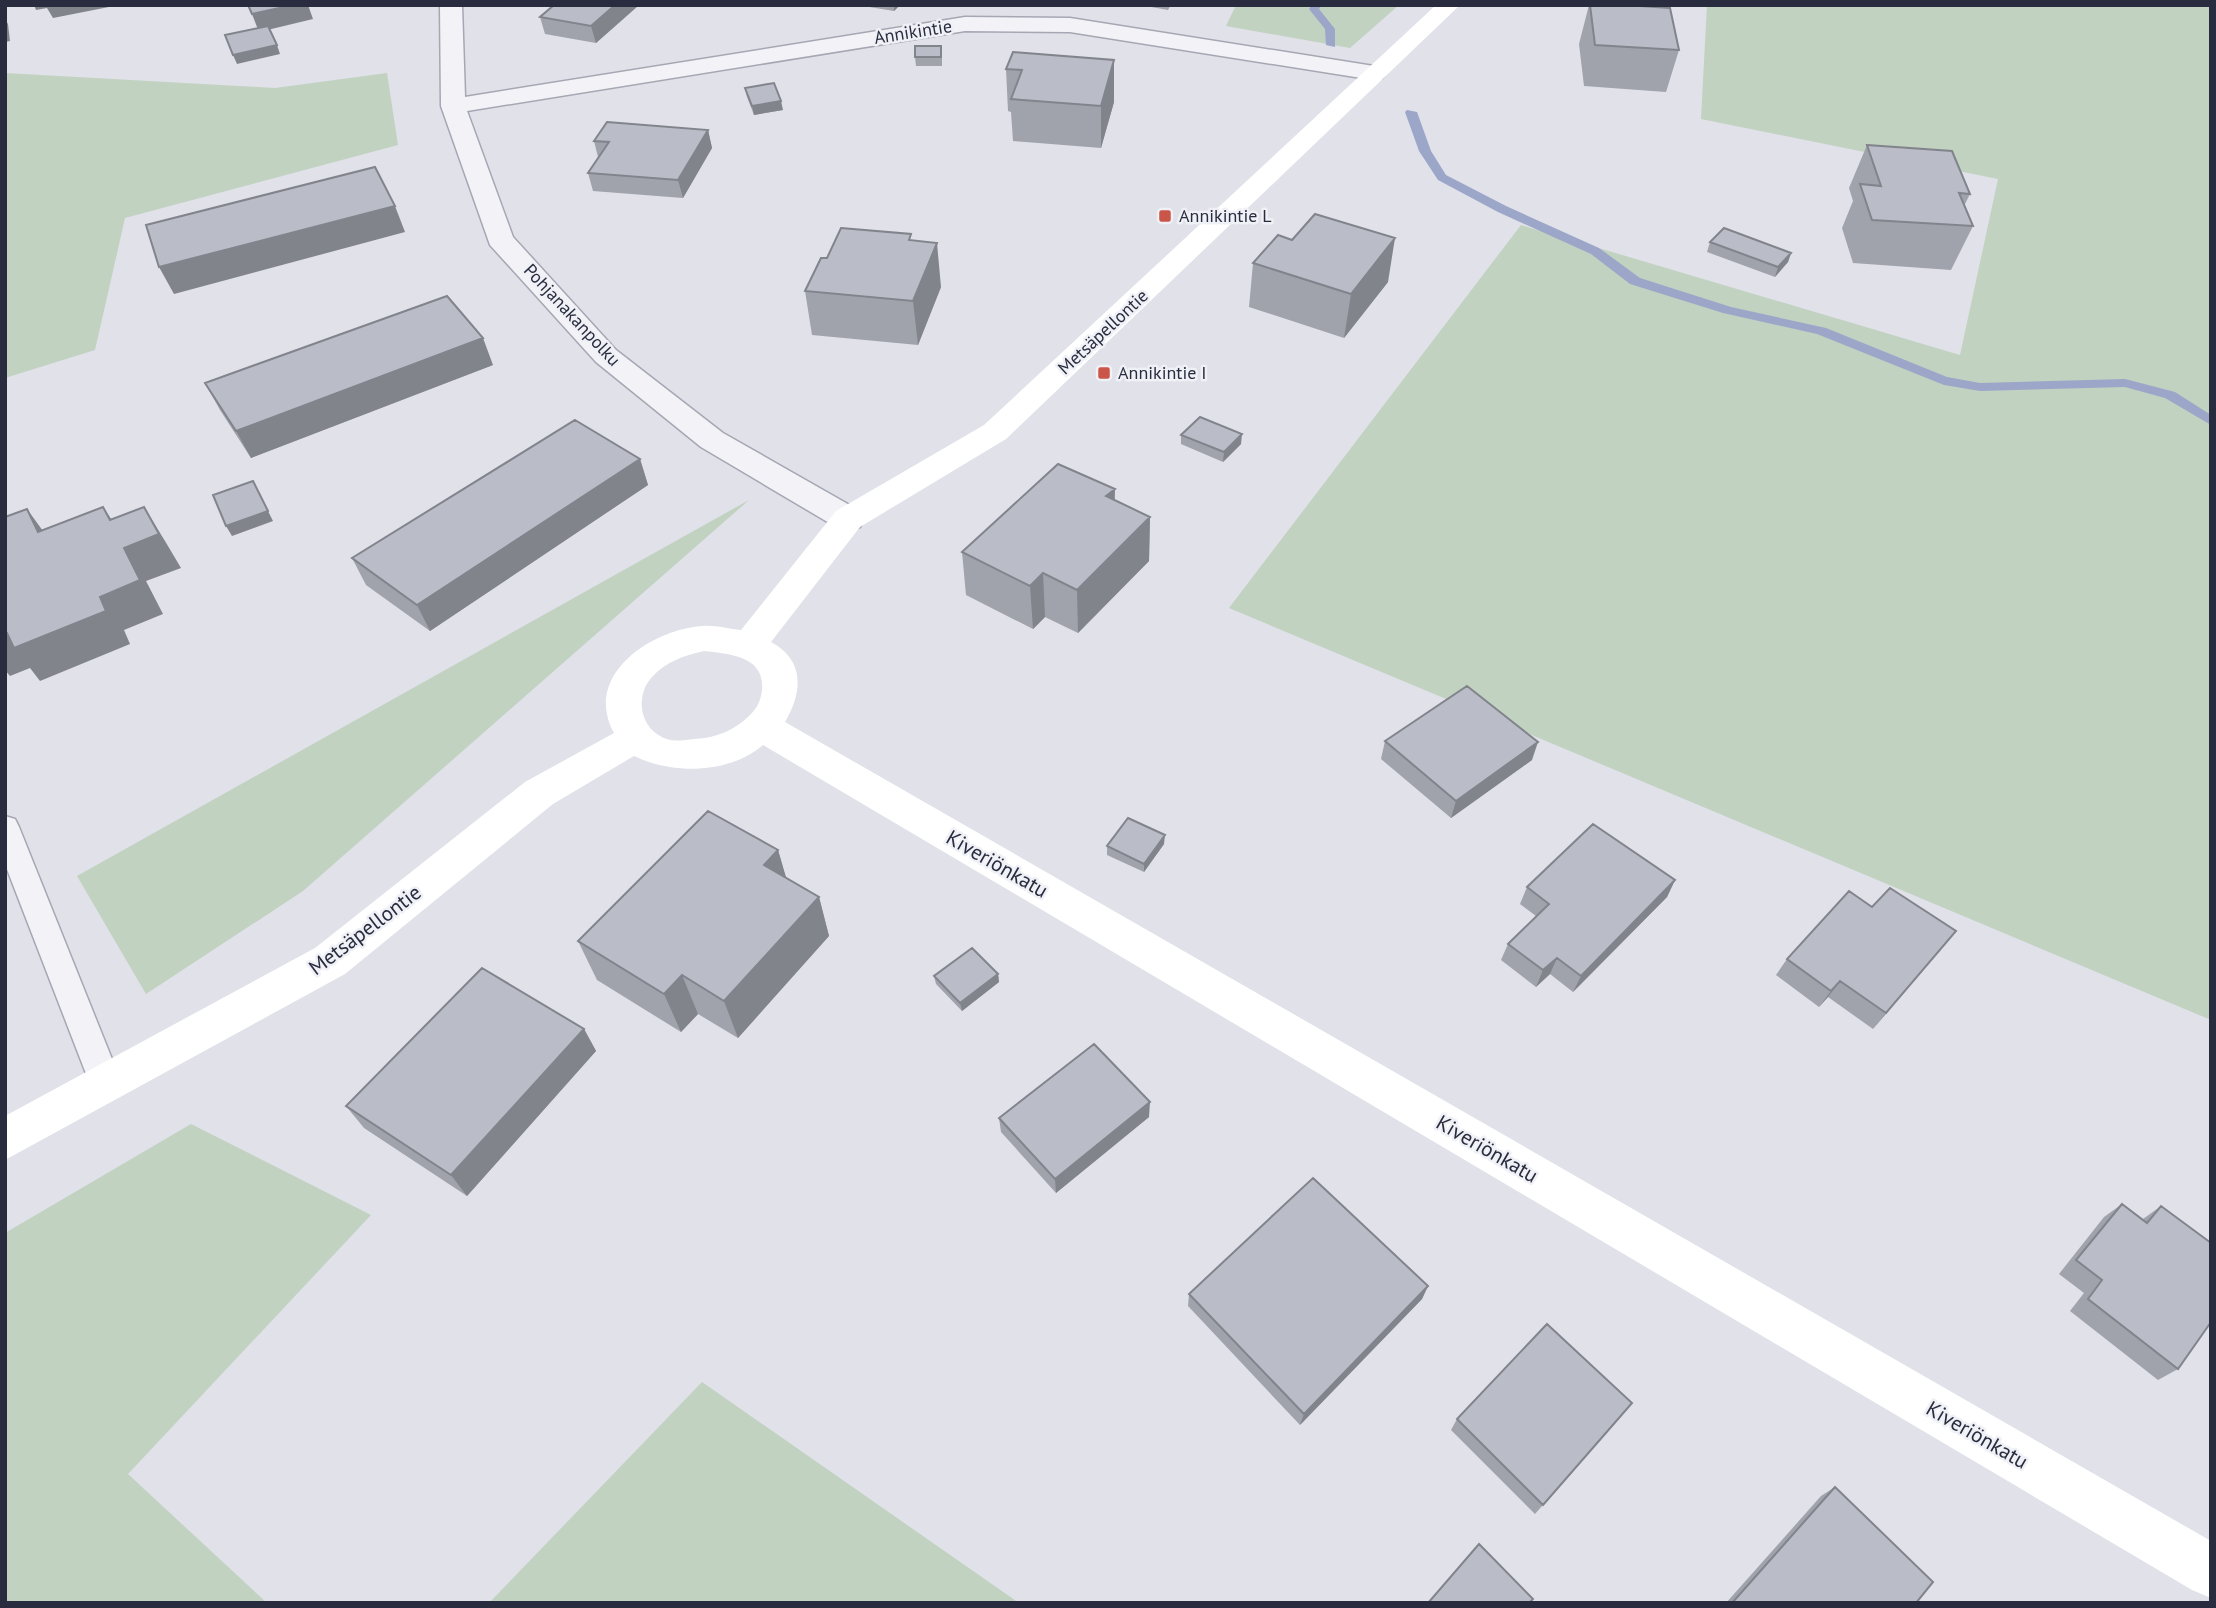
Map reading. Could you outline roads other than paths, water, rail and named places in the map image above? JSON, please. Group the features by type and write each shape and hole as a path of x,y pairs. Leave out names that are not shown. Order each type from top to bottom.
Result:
{"street":[{"name":"Pohjanakanpolku","path":"451,5 453,106 500,239 606,356 712,440 848,519"},
{"name":"Metsäpellontie","path":"750,644 848,519 995,432 1449,5"},
{"name":"Annikintie","path":"453,106 965,24 1070,25 1374,73"},
{"path":"704,638 729,638 750,644 780,671 783,690 777,709 764,728 734,747 697,756 672,755 652,749 635,738 624,722 621,704 626,685 639,668 657,653 679,643 704,638"},
{"name":"Kiveriönkatu","path":"764,728 2211,1571"},
{"name":"Metsäpellontie","path":"5,1139 330,961 539,793 635,738"}],"lane":[{"path":"5,827 106,1084"}],"waterway":[{"path":"1317,5 1314,9 1330,29 1331,45"},
{"path":"1411,112 1425,151 1442,177 1502,209 1595,251 1635,281 1728,310 1821,331 1944,381 1980,387 2125,383 2170,395 2211,421"}],"place":[{"name":"Annikintie L","path":"1165,216"},
{"name":"Annikintie I","path":"1104,373"}]}
